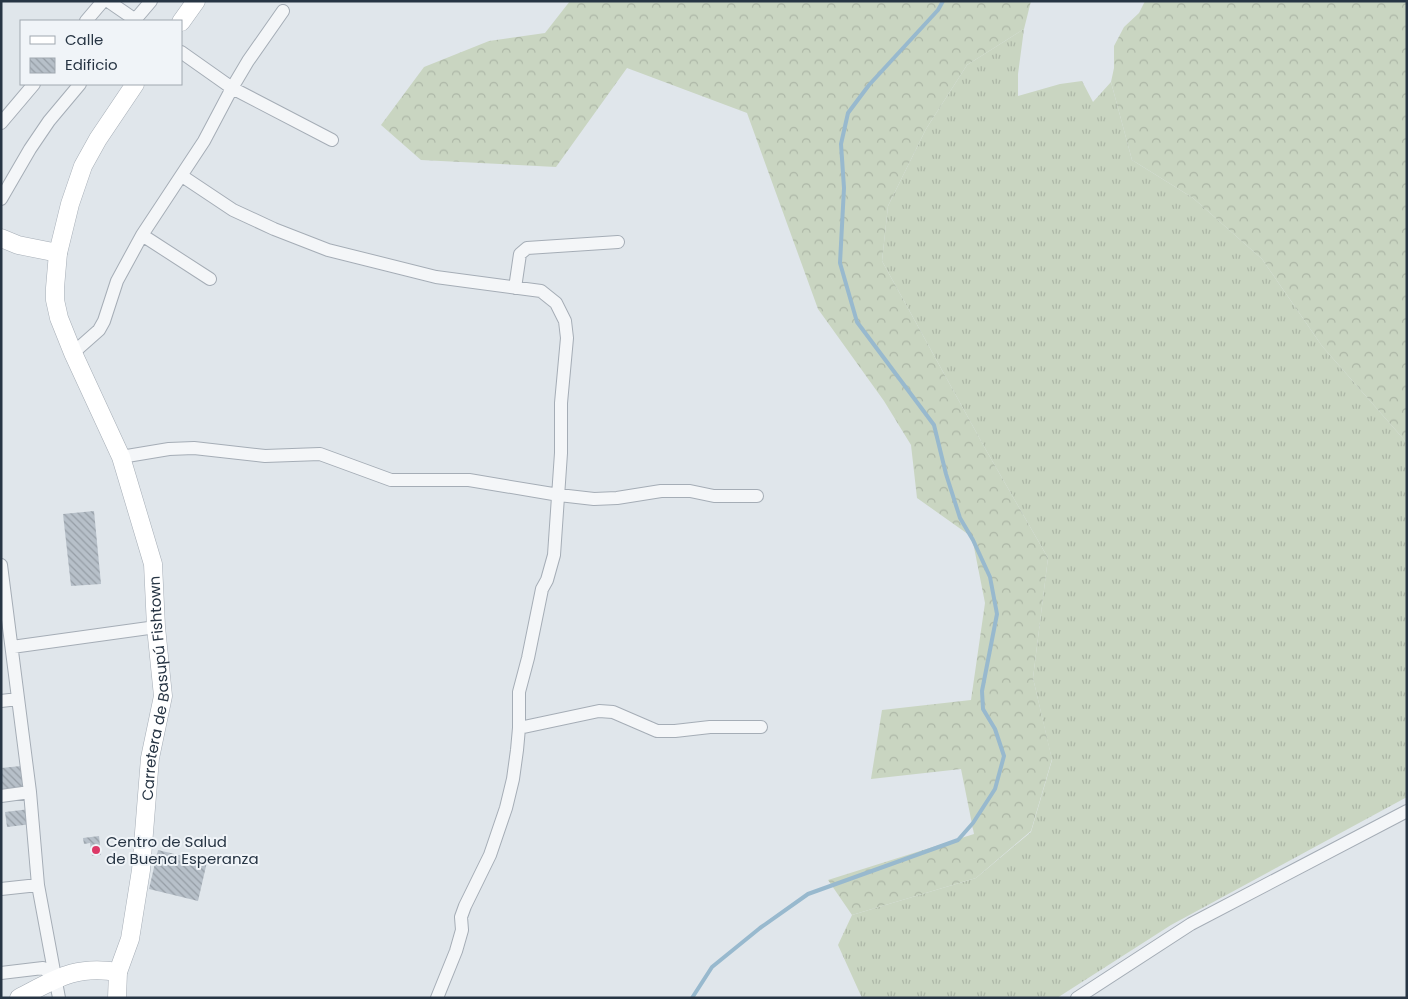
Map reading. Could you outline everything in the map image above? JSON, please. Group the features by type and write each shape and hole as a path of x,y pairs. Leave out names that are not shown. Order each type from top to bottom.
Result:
{"street":[{"path":"87,20 103,1"},
{"path":"108,1 135,20"},
{"path":"137,20 151,1"},
{"path":"182,21 196,1"},
{"path":"73,353 99,330 118,281 142,235 182,176 204,141 232,88 283,11"},
{"path":"182,53 232,88 332,140"},
{"path":"1,123 33,85"},
{"path":"1,199 30,148 79,85"},
{"name":"Carretera de Basupú Fishtown","path":"117,998 118,972 130,939 140,880 150,758 163,696 156,627 153,564 121,457 73,353 55,300 58,253 70,204 83,166 98,139 134,85"},
{"path":"182,176 233,210 274,229 328,250 436,277 541,291 556,303 565,321 567,338 561,403 561,453 554,555 549,576 542,589 519,692 519,728 513,779 506,808 490,855 465,906 462,917 462,930 456,951 437,998"},
{"path":"142,235 210,279"},
{"path":"1,238 18,245 58,253"},
{"path":"515,288 520,254 527,248 618,242"},
{"path":"121,457 177,449 240,452 265,456 320,454 391,480 469,480 594,499 617,498 661,491 690,492 714,496 757,496"},
{"path":"1,565 4,612 12,647 30,792 38,885 60,998"},
{"path":"12,647 156,627"},
{"path":"1,701 18,699"},
{"path":"519,728 598,711 613,712 657,731 710,727 761,727"},
{"path":"1,796 30,792"},
{"path":"1077,998 1191,924 1407,811"},
{"path":"1,889 38,885"},
{"path":"1,974 44,968 57,978"},
{"path":"19,998 57,978 78,971 98,969 118,972"}],"green space":[{"path":"570,1 1031,1 1024,29 967,65 926,129 888,206 882,261 1048,558 1033,678 1052,759 1031,831 976,878 852,915 828,880 974,834 961,769 871,779 882,710 971,700 985,603 972,537 917,498 911,445 884,401 818,309 747,113 627,68 556,167 421,160 381,125 424,67 489,41 545,33"},
{"path":"1145,1 1407,1 1407,443 1322,346 1262,259 1193,198 1132,160 1111,82 1114,68 1114,46 1124,27 1139,13"},
{"path":"1024,29 1018,74 1018,96 1060,84 1082,81 1093,102 1111,82 1132,160 1193,198 1262,259 1322,346 1407,443 1407,797 1171,925 1057,998 862,998 838,945 852,915 976,878 1031,832 1052,760 1033,678 1048,558 882,261 888,206 926,129 967,65"}],"building":[{"path":"94,511 101,584 71,586 63,514"},
{"path":"21,766 24,787 1,790 1,768"},
{"path":"30,809 32,824 7,827 5,812"},
{"name":"Centro de Salud de Buena Esperanza","path":"99,836 101,855 92,856 90,843 84,844 83,838"},
{"path":"158,850 207,862 198,901 149,889"}],"waterway":[{"path":"692,998 712,967 760,928 808,894 958,840 973,823 995,789 1004,756 995,729 983,709 982,691 997,614 990,577 973,540 960,518 946,474 934,425 857,322 840,263 844,188 841,144 848,113 869,85 938,10 943,1"}],"place":[{"name":"Centro de Salud de Buena Esperanza","path":"96,850"}]}
